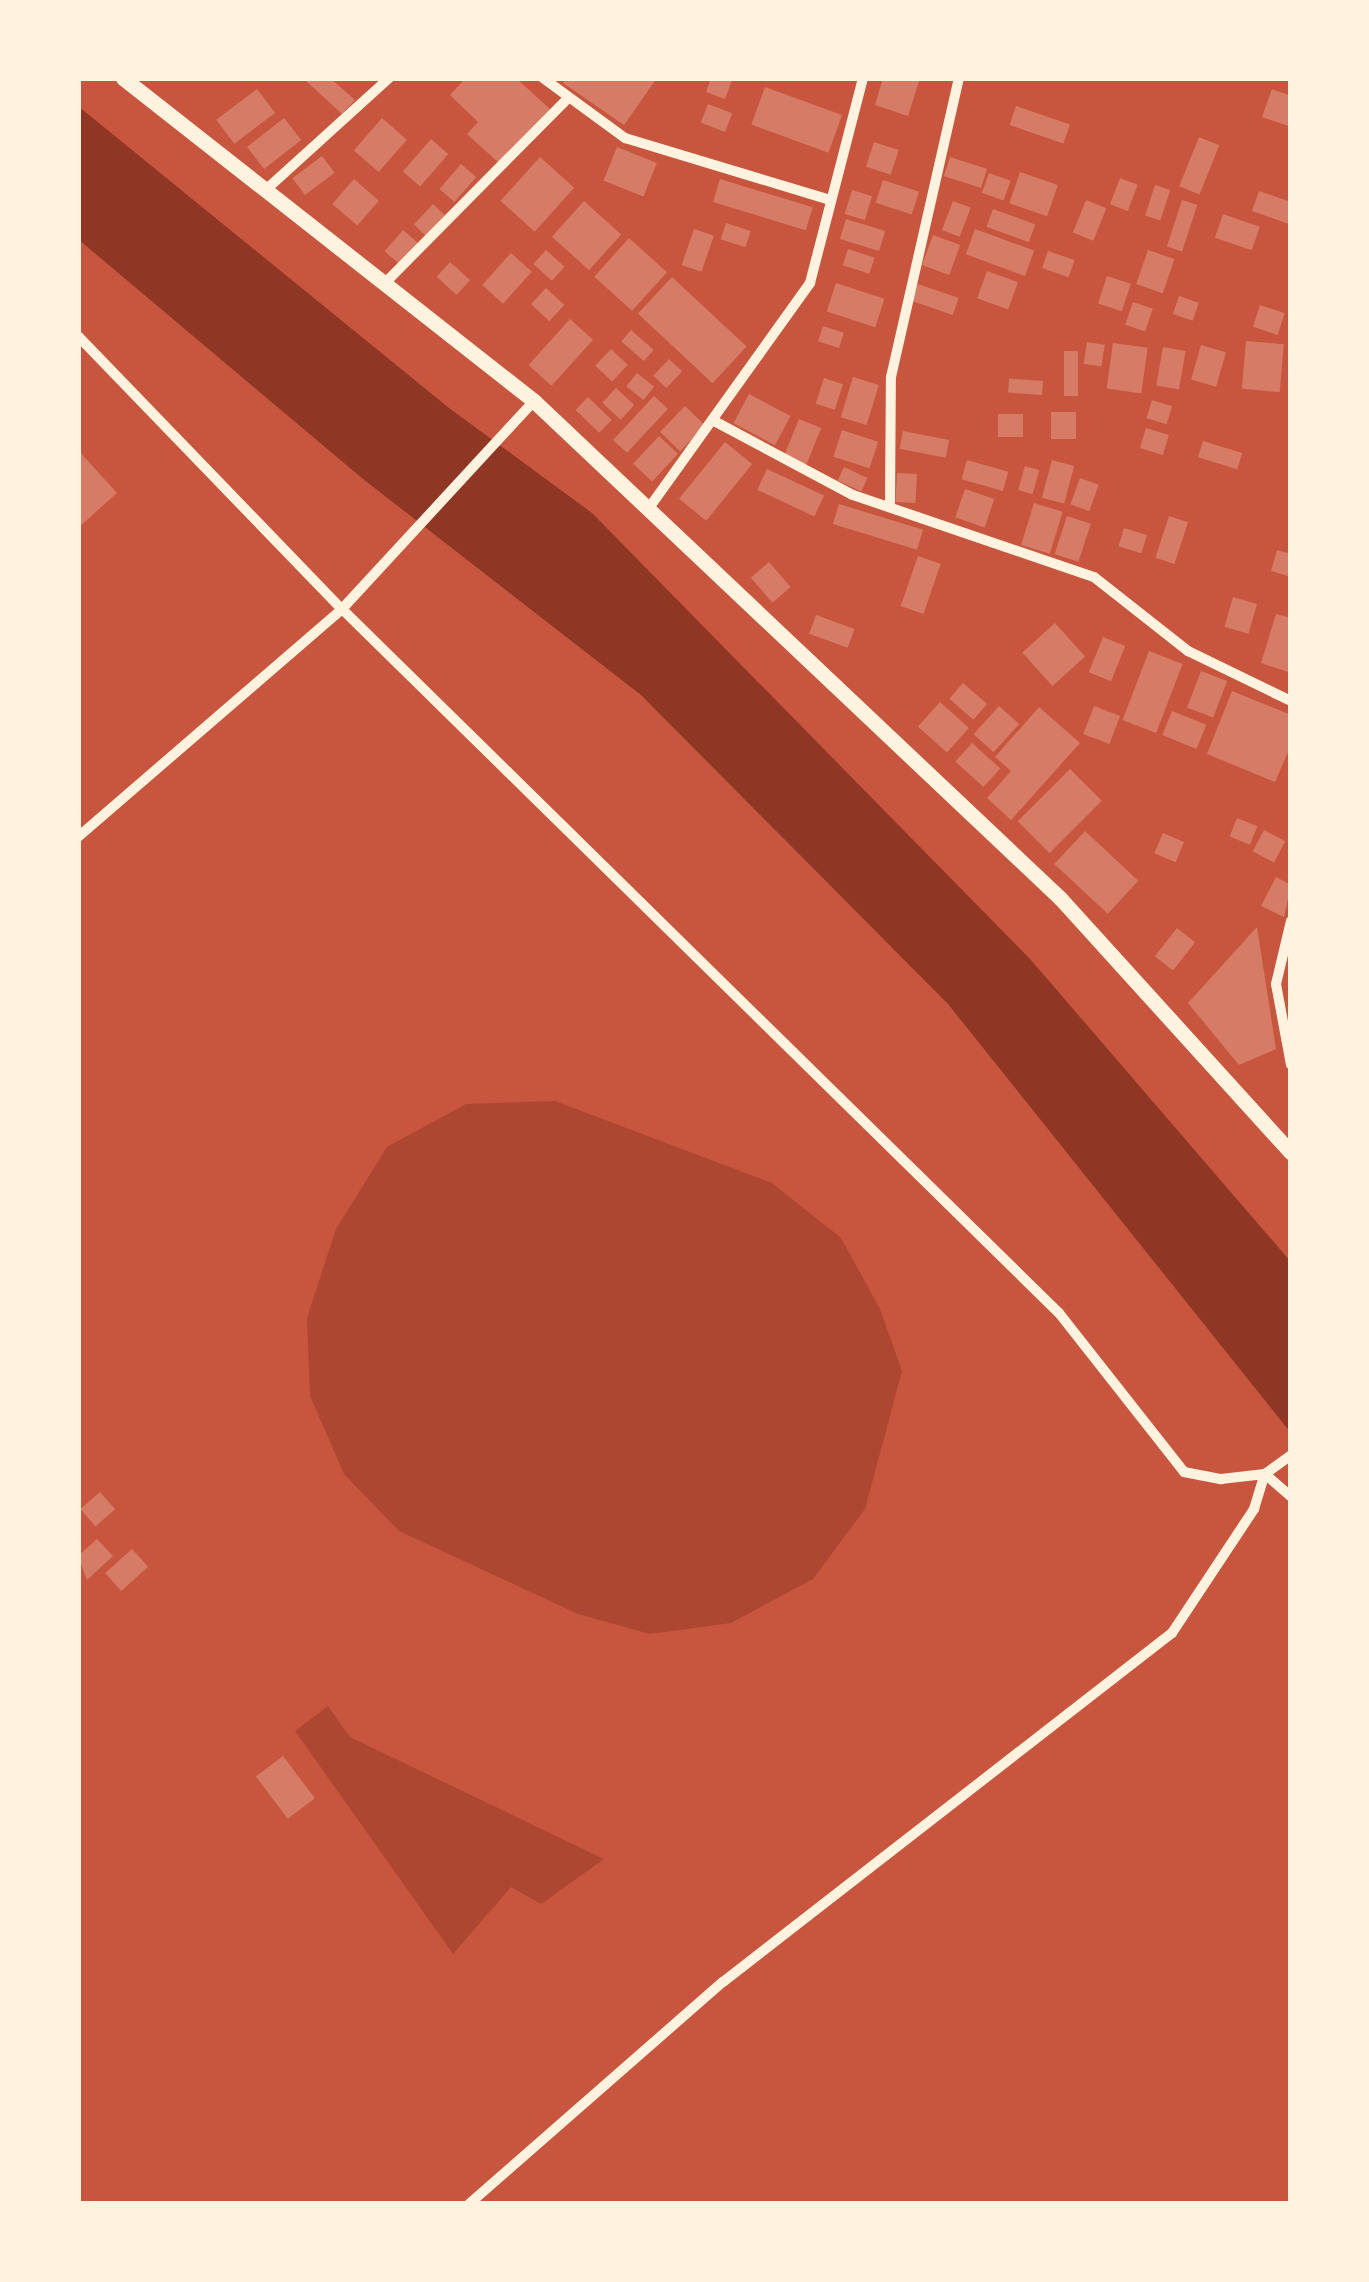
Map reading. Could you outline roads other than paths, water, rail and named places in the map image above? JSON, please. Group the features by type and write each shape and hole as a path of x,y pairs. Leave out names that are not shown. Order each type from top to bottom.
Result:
{"main road":[{"path":"123,78 270,186 534,401 1060,898 1291,1153"}],"street":[{"path":"270,186 389,78"},
{"path":"543,78 566,100 625,138 830,200"},
{"path":"649,508 716,422 810,283 863,78"},
{"path":"890,506 892,376 959,78"},
{"path":"388,280 566,100"},
{"path":"78,336 342,609 1059,1312 1184,1472 1221,1479 1265,1474 1285,1459"},
{"path":"78,837 342,609 534,401"},
{"path":"716,422 791,466 1094,577 1188,651 1291,701"},
{"path":"1291,921 1276,984 1291,1065"},
{"path":"1265,1474 1291,1497"},
{"path":"469,2204 723,1982 1172,1634 1254,1509 1265,1474"}]}
